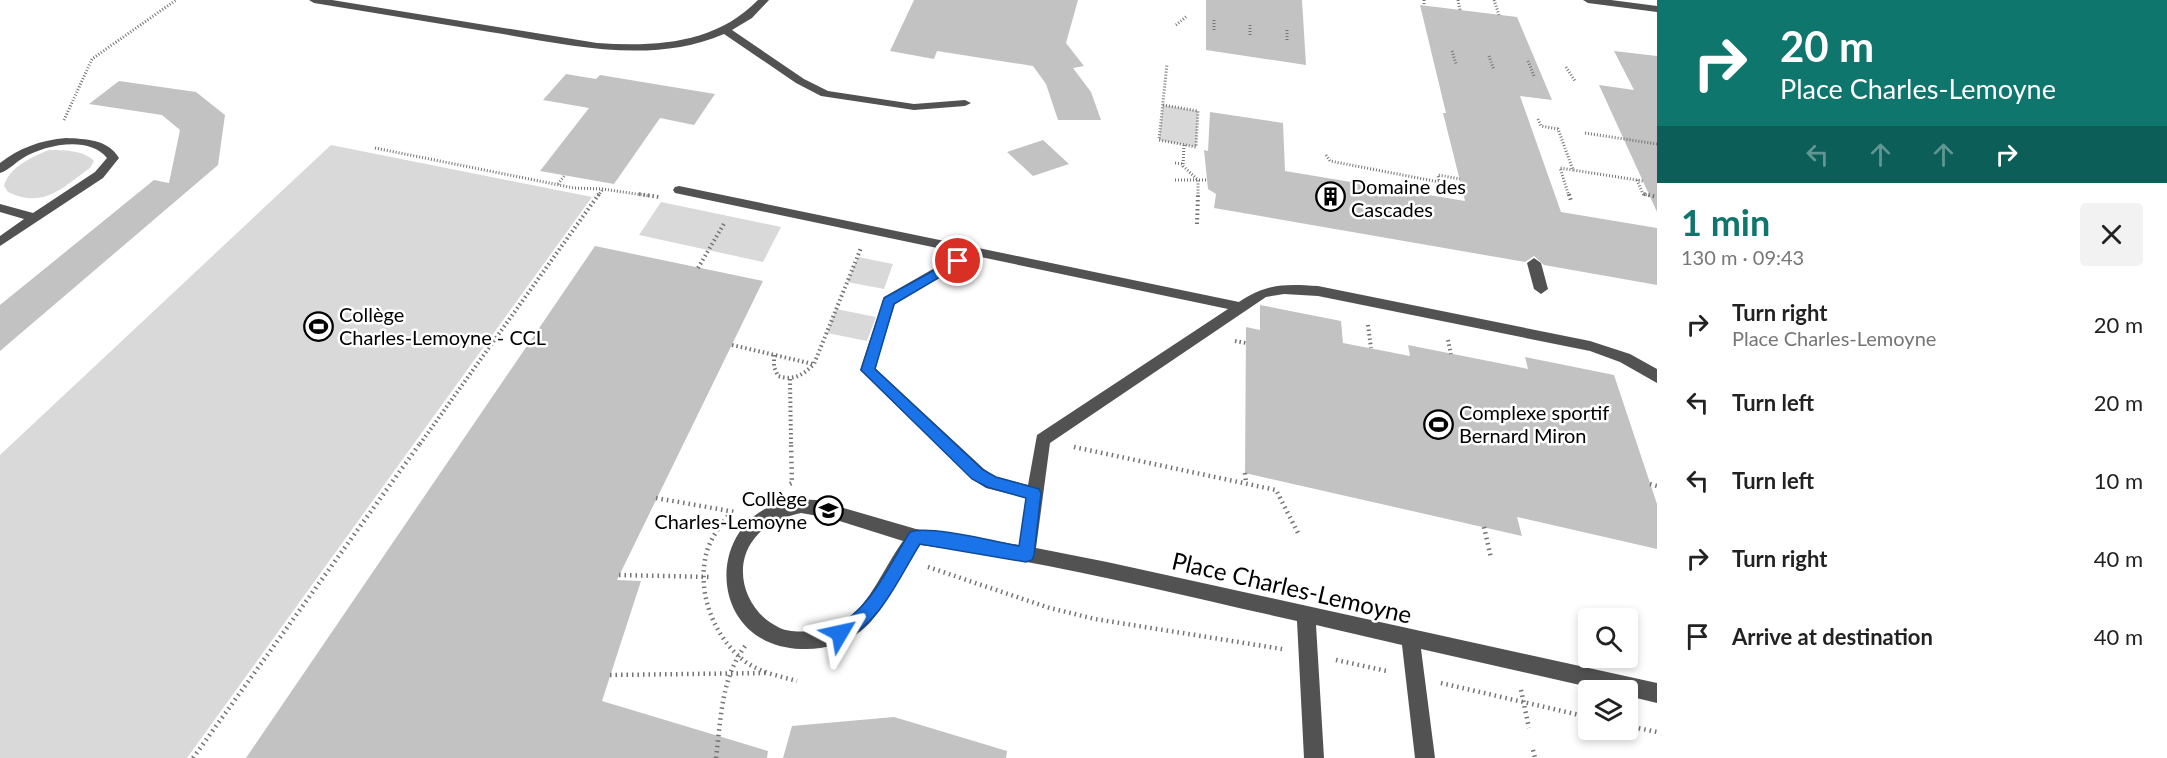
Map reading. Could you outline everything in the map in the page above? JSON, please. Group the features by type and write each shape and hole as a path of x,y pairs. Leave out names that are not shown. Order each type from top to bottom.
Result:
{"street":[{"path":"314,0 611,47 677,43 725,30 749,16 764,0"},
{"path":"1588,0 1657,9"},
{"path":"725,30 800,81 825,94 914,107 964,103"},
{"path":"0,169 24,152 52,142 70,141 98,145 112,155 110,164 99,175 0,242"},
{"path":"679,190 1241,307"},
{"path":"0,208 34,218"},
{"path":"975,252 888,301 867,370 978,474 992,483 1034,493"},
{"path":"1534,263 1541,289"},
{"path":"1026,555 1043,440 1262,293 1271,290 1318,291 1615,352 1636,362 1657,377"},
{"name":"Place Charles-Lemoyne","path":"916,537 871,609 852,627 828,639 800,641 774,635 753,621 738,600 732,577 736,554 746,535 761,521 780,511 801,506 823,507 889,531 1107,570 1657,693"},
{"path":"1306,616 1314,758"},
{"path":"1410,638 1425,758"}],"path":[{"path":"62,124 92,59 176,0"},
{"path":"1424,0 1424,6"},
{"path":"1458,0 1460,10"},
{"path":"1494,0 1499,15"},
{"path":"1176,25 1187,16"},
{"path":"1214,20 1214,30"},
{"path":"1250,25 1250,35"},
{"path":"1287,30 1287,41"},
{"path":"1452,51 1456,64"},
{"path":"1490,56 1494,70"},
{"path":"1528,61 1534,76"},
{"path":"1163,105 1198,111 1196,147 1159,140 1167,64"},
{"path":"1566,66 1575,81"},
{"path":"1538,119 1540,126 1558,129 1573,170"},
{"path":"1586,133 1657,144"},
{"path":"1183,164 1184,145"},
{"path":"375,148 558,184 663,198"},
{"path":"1326,155 1330,161 1379,172 1439,182 1437,175 1460,179"},
{"path":"1175,163 1183,164 1196,178 1197,224"},
{"path":"1571,201 1560,168 1643,181"},
{"path":"558,184 565,175"},
{"path":"1174,180 1196,178 1207,180"},
{"path":"1637,180 1644,194 1657,196"},
{"path":"193,758 603,189"},
{"path":"698,268 728,216"},
{"path":"774,355 774,367 778,376 785,378 794,379 804,375 814,364 865,238"},
{"path":"1368,320 1371,348"},
{"path":"732,345 814,364"},
{"path":"1071,446 1276,490 1298,533"},
{"path":"1245,473 1246,483"},
{"path":"1650,484 1657,486"},
{"path":"656,498 733,511"},
{"path":"1484,527 1491,558"},
{"path":"901,558 1050,608 1095,619 1308,653 1578,715"},
{"path":"619,575 702,578"},
{"path":"716,758 729,674 737,654"},
{"path":"610,675 769,673 797,681"},
{"path":"1520,683 1529,728"},
{"path":"1638,728 1657,732"},
{"path":"1533,750 1535,758"}],"shaded area":[{"path":"1163,105 1198,111 1196,147 1159,140"},
{"name":"Collège Charles-Lemoyne - CCL","path":"331,145 592,197 187,758 0,758 0,455"},
{"path":"49,150 79,153 94,161 90,168 52,194 32,198 8,192 4,186 11,173 29,159"},
{"path":"661,202 781,227 763,262 639,235"},
{"path":"858,257 893,264 884,289 847,282"},
{"path":"836,309 876,317 867,341 827,333"}],"building":[{"path":"914,0 1078,0 1066,43 1084,66 1073,68 1091,92 1101,120 1058,120 1046,84 1033,66 937,51 934,59 890,51"},
{"path":"1206,0 1302,0 1306,65 1206,50"},
{"name":"Domaine des Cascades","path":"1420,5 1517,17 1552,100 1520,96 1561,212 1657,228 1657,285 1544,265 1534,256 1525,262 1214,208 1216,194 1208,189 1204,150 1208,151 1210,112 1283,123 1285,171 1465,201"},
{"path":"1614,51 1657,56 1657,212 1599,85 1634,90"},
{"path":"566,74 596,79 600,75 715,94 694,125 660,118 614,184 540,171 589,108 543,100"},
{"path":"119,81 196,92 225,115 218,165 0,351 0,305 154,180 169,183 180,130 162,115 89,104"},
{"path":"1043,140 1069,164 1033,176 1007,152"},
{"path":"595,246 763,281 617,580 641,581 602,701 768,751 767,758 246,758"},
{"name":"Complexe sportif Bernard Miron","path":"1260,305 1341,321 1343,343 1410,356 1408,345 1528,369 1525,357 1614,375 1657,504 1657,549 1517,517 1522,536 1245,473 1246,327 1260,330"},
{"path":"894,717 1007,751 1006,758 783,758 792,726"}],"place":[{"name":"Domaine des Cascades","path":"1330,197"},
{"name":"Collège Charles-Lemoyne - CCL","path":"318,326"},
{"name":"Complexe sportif Bernard Miron","path":"1438,424"},
{"name":"Collège Charles-Lemoyne","path":"828,510"}],"route":[{"path":"840,633 852,627 871,609 916,537 972,544 1026,555 1034,493 992,483 978,474 867,370 888,301 958,261"}]}
